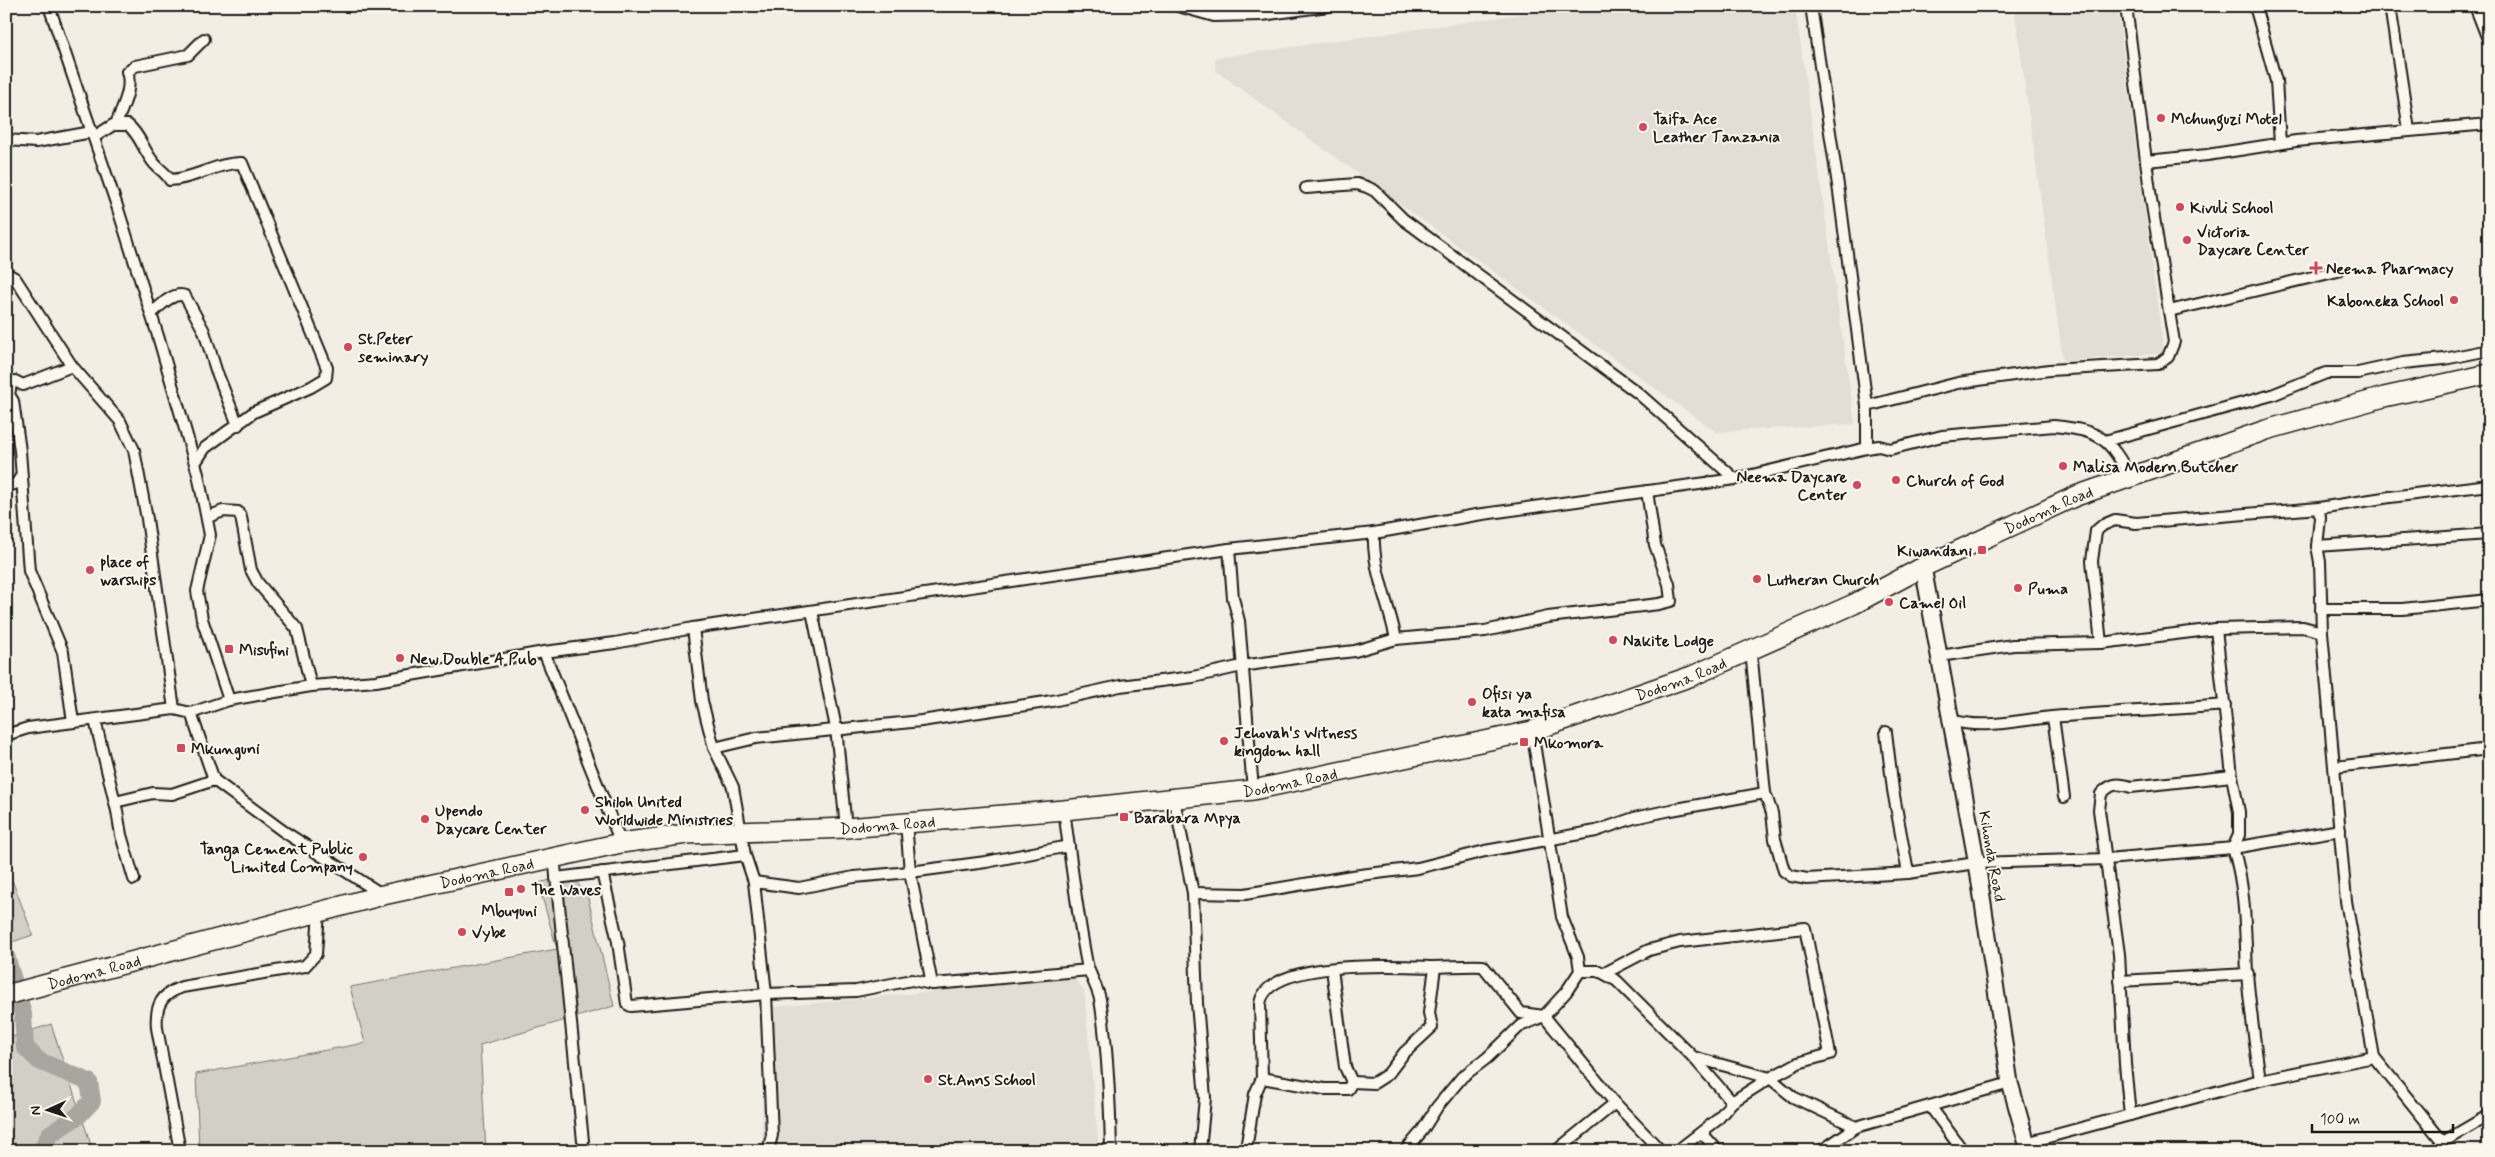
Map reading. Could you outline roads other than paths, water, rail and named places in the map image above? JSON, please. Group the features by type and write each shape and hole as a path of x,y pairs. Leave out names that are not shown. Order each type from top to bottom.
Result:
{"highway":[{"name":"Dodoma Road","path":"6,995 383,895 554,856 621,843 687,834 846,828 1064,810 1253,790 1532,732 1692,676 1854,604 1924,567 2076,496 2266,430 2384,397 2489,374"}],"street":[{"path":"49,6 151,314 195,463 208,517 210,535 197,591 202,619 228,700"},
{"path":"1178,6 1214,16 1262,15 1328,6"},
{"path":"1811,6 1839,192 1867,406 1867,448"},
{"path":"1867,406 1958,383 2049,370 2158,364 2168,357 2174,342 2146,160 2126,6"},
{"path":"2255,6 2276,81 2280,143"},
{"path":"2390,6 2409,130"},
{"path":"2476,6 2489,42"},
{"path":"116,124 129,90 129,80 126,72 135,66 188,55 204,39"},
{"path":"6,140 36,142 93,135 116,124 126,124 134,130 150,159 165,171 170,180 196,176 233,163 242,163 268,228 286,263 327,368 326,378 311,387 254,412 205,448 195,463"},
{"path":"2146,160 2207,154 2280,143 2489,124"},
{"path":"1306,188 1357,184 1375,191 1410,225 1638,394 1735,479"},
{"path":"2169,311 2338,271"},
{"path":"6,273 15,278 72,366 120,421 136,455 174,709"},
{"path":"151,314 169,299 178,295 185,296 204,331 216,370 238,425"},
{"path":"2106,441 2272,395 2326,373 2358,373 2403,363 2444,359 2489,350"},
{"path":"72,366 39,381 23,385 15,381 11,384 9,395 13,401 17,424 29,572 63,652 73,722"},
{"path":"6,735 28,728 174,709 190,713 228,700 311,686 376,681 544,652 615,643 693,628 1229,549 1374,533 1735,479 1867,448 1879,446 1890,449 1942,436 2054,426 2098,434 2115,450 2130,478"},
{"path":"6,487 17,483 22,476"},
{"path":"2101,643 2092,561 2096,531 2115,520 2136,523 2318,508 2390,496 2489,485"},
{"path":"714,748 756,738 836,728 921,721 1052,701 1120,686 1193,677 1242,666 1355,651 1396,639 1485,631 1548,617 1614,611 1672,601 1667,579 1655,545 1647,491"},
{"path":"2318,508 2320,518 2317,546 2320,562 2322,632 2346,901 2374,1057 2443,1142"},
{"path":"208,517 231,511 238,512 241,517 251,570 258,582 297,629 311,686"},
{"path":"1374,533 1376,564 1396,639"},
{"path":"2317,546 2489,534"},
{"path":"1229,549 1233,598 1239,621 1253,790"},
{"name":"Kihonda Road","path":"1924,567 2002,1016 2010,1083 2027,1147"},
{"path":"2321,609 2402,609 2489,600"},
{"path":"812,611 836,728 846,828"},
{"path":"1940,656 2013,646 2101,643 2216,629 2303,627 2322,632"},
{"path":"693,628 702,701 714,748 733,787 745,855 754,882 766,994 772,1134 768,1151"},
{"path":"2216,629 2232,776 2240,821 2239,835 2232,848 2239,867 2244,901 2248,974 2260,1080"},
{"path":"1751,650 1765,793 1772,813 1779,858 1784,871 1791,876 1807,879 1837,878 1908,873 1976,863 2107,859 2232,848 2340,830"},
{"path":"544,652 621,843"},
{"path":"1950,720 1969,726 2053,717 2225,705"},
{"path":"190,713 214,780 283,831 383,895"},
{"path":"2053,717 2064,797"},
{"path":"95,720 121,835 134,879"},
{"path":"1406,1151 1422,1131 1436,1107 1462,1077 1487,1058 1520,1026 1544,1016 1566,992 1580,971 1578,957 1562,917 1532,732"},
{"path":"1886,732 1893,790 1908,873"},
{"path":"2335,767 2489,749"},
{"path":"2130,1115 2120,982 2099,802 2101,794 2108,786 2118,783 2131,787 2232,776"},
{"path":"115,802 153,793 172,794 214,780"},
{"path":"1193,894 1244,894 1352,876 1418,868 1485,851 1548,838 1596,831 1634,818 1671,810 1765,793"},
{"path":"1174,799 1193,894 1197,1004 1206,1098 1200,1151"},
{"path":"1064,810 1076,905 1088,970 1096,982 1100,1000 1110,1101 1111,1151"},
{"path":"906,822 910,872 932,984"},
{"path":"754,882 799,888 862,876 986,862 1069,846"},
{"path":"556,878 745,855"},
{"path":"554,856 583,1141"},
{"path":"602,872 618,942 628,1004 631,1006 766,994 856,991 912,980 932,984 1088,970"},
{"path":"180,1151 157,1028 156,1017 159,1002 172,990 182,986 305,966 316,954 319,912"},
{"path":"1580,971 1605,973 1649,950 1687,940 1805,928 1830,1054 1798,1063 1732,1102 1702,1133 1677,1151"},
{"path":"1248,1150 1255,1094 1262,1078 1260,1012 1263,994 1283,980 1332,969 1382,964 1435,967 1483,966 1521,1013 1544,1016 1615,1103 1661,1151"},
{"path":"1352,1082 1374,1083 1388,1074 1404,1053 1432,1027 1429,1013 1435,967"},
{"path":"1332,969 1345,1067 1352,1082"},
{"path":"1605,973 1629,992 1692,1057 1732,1102"},
{"path":"2120,982 2248,974"},
{"path":"1692,1057 1770,1078 1793,1097 1856,1127"},
{"path":"2027,1147 2130,1115 2260,1080 2374,1057"},
{"path":"1262,1078 1324,1089 1348,1089 1352,1082"},
{"path":"1821,1151 1856,1127 2010,1083"},
{"path":"1556,1151 1615,1103"},
{"path":"1930,1106 1963,1151"},
{"path":"2434,1151 2443,1142 2489,1115"},
{"path":"1702,1133 1718,1151"}],"waterway":[{"path":"6,956 23,1014 25,1047 39,1061 89,1082 92,1101 78,1116 50,1134 41,1151"}],"place":[{"name":"Mchunguzi Motel","path":"2161,118"},
{"name":"Taifa Ace Leather Tanzania","path":"1643,127"},
{"name":"Kivuli School","path":"2180,207"},
{"name":"Victoria Daycare Center","path":"2187,240"},
{"name":"Neema Pharmacy","path":"2316,268"},
{"name":"Kaboneka School","path":"2454,300"},
{"name":"St.Peter seminary","path":"348,347"},
{"name":"Malisa Modern Butcher","path":"2063,466"},
{"name":"Church of God","path":"1896,480"},
{"name":"Neema Daycare Center","path":"1857,485"},
{"name":"Kiwandani","path":"1982,550"},
{"name":"place of warships","path":"90,570"},
{"name":"Lutheran Church","path":"1757,579"},
{"name":"Puma","path":"2018,588"},
{"name":"Camel Oil","path":"1889,602"},
{"name":"Nakite Lodge","path":"1613,640"},
{"name":"Misufini","path":"229,649"},
{"name":"New Double A Pub","path":"400,658"},
{"name":"Ofisi ya kata mafisa","path":"1472,702"},
{"name":"Jehovah's Witness kingdom hall","path":"1224,741"},
{"name":"Mkomora","path":"1524,742"},
{"name":"Mkunguni","path":"181,748"},
{"name":"Shiloh United Worldwide Ministries","path":"585,810"},
{"name":"Barabara Mpya","path":"1124,817"},
{"name":"Upendo Daycare Center","path":"425,819"},
{"name":"Tanga Cement Public Limited Company","path":"363,857"},
{"name":"The Waves","path":"521,889"},
{"name":"Mbuyuni","path":"509,892"},
{"name":"Vybe","path":"462,932"},
{"name":"St.Anns School","path":"928,1079"}]}
